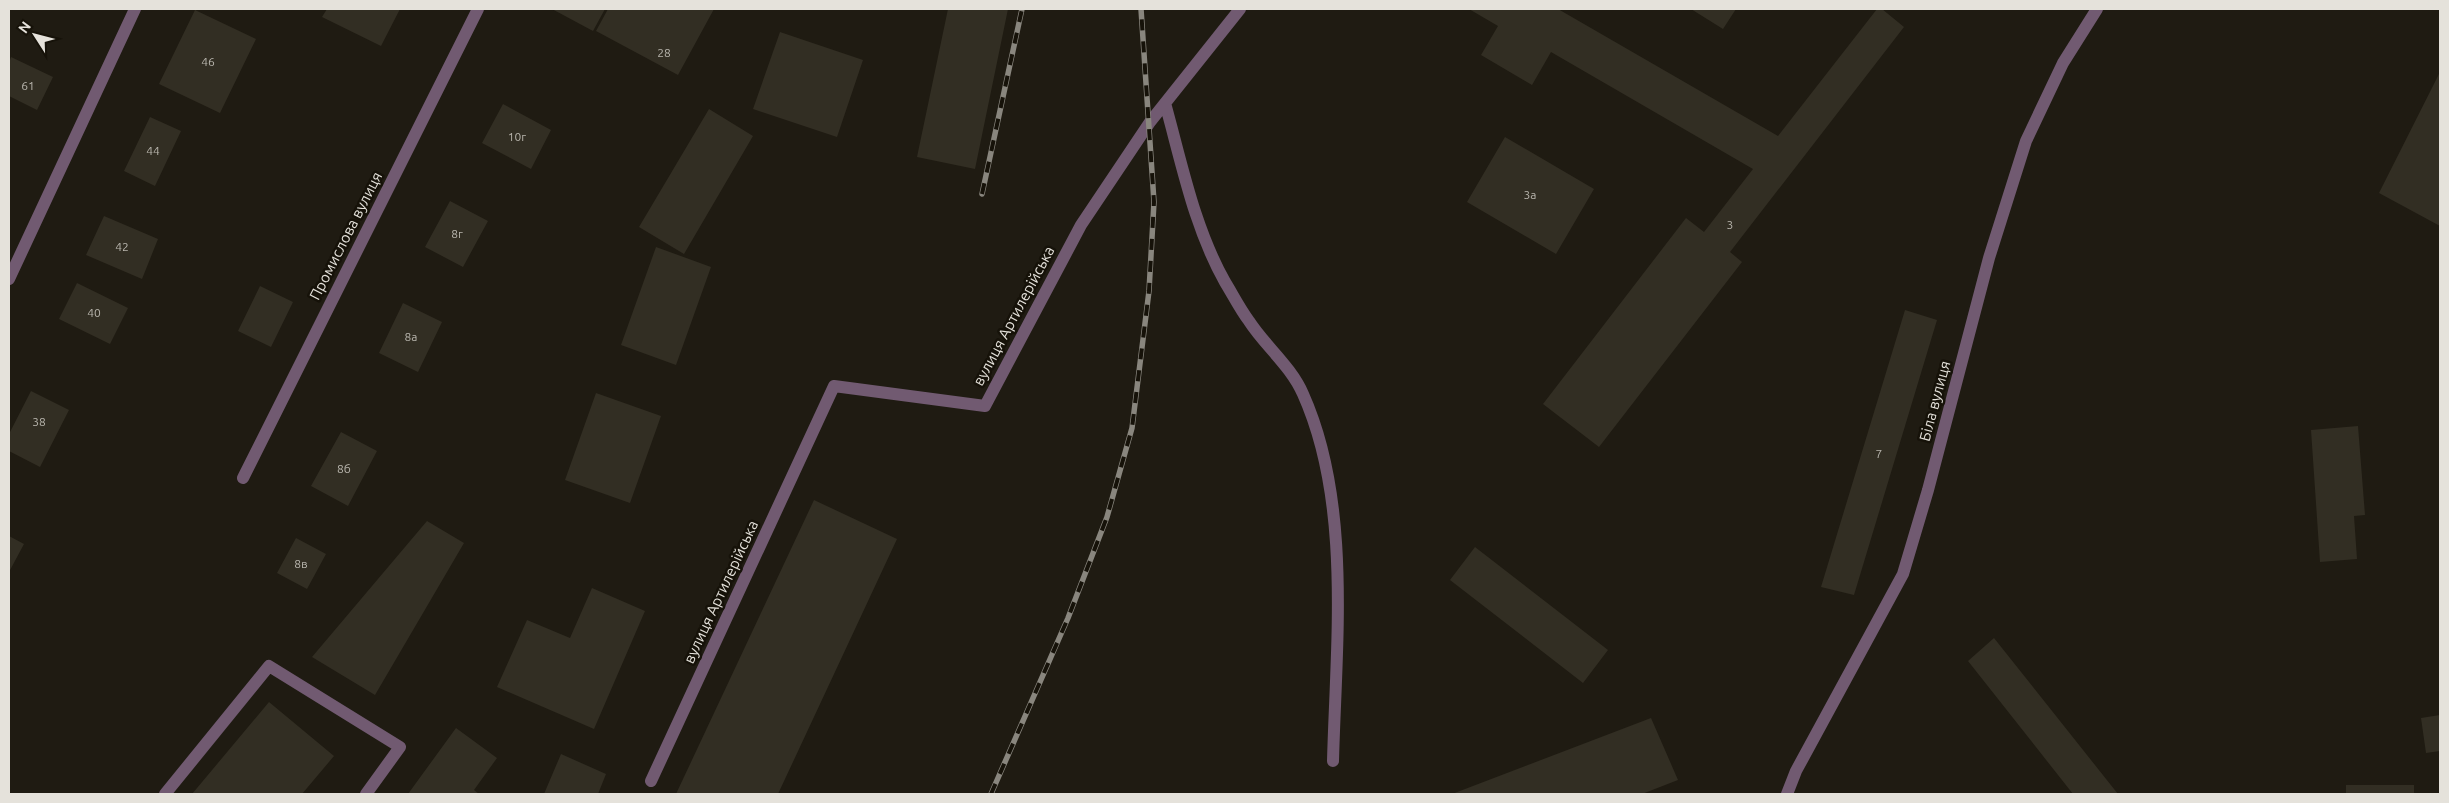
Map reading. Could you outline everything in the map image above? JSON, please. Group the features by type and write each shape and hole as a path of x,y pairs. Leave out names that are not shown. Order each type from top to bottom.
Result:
{"street":[{"path":"9,279 135,9"},
{"name":"Промислова вулиця","path":"243,478 478,9"},
{"name":"вулиця Артилерійська","path":"651,780 834,386 985,406 1081,226 1165,103 1240,9"},
{"name":"Біла вулиця","path":"1787,794 1796,770 1903,574 1928,490 1988,258 2026,141 2063,63 2097,9"},
{"path":"1165,103 1202,236 1224,281 1249,322 1277,356 1303,393 1324,456 1338,547 1334,761"},
{"path":"164,794 269,666 400,747 366,794"}],"building":[{"path":"327,9 400,9 381,46 322,17"},
{"path":"552,9 605,9 593,31"},
{"path":"608,9 714,9 678,75 596,31"},
{"path":"948,9 1008,9 975,169 917,157"},
{"path":"1469,9 1558,9 1778,136 1877,9 1882,9 1904,27 1730,252 1742,262 1599,447 1543,404 1686,218 1704,232 1753,169 1551,52 1532,85 1481,55 1498,26"},
{"path":"1691,9 1736,9 1723,29"},
{"path":"195,10 256,39 220,113 159,84"},
{"path":"780,32 863,60 837,137 753,109"},
{"path":"11,57 53,77 37,110 9,96 9,63"},
{"path":"2440,72 2440,226 2379,193"},
{"path":"503,104 551,130 531,169 482,143"},
{"path":"709,109 753,136 684,254 639,227"},
{"path":"150,117 181,131 155,186 124,171"},
{"path":"1505,137 1594,189 1556,254 1467,202"},
{"path":"450,201 488,221 463,267 425,247"},
{"path":"104,216 158,239 142,279 86,255"},
{"path":"656,247 711,267 676,365 621,345"},
{"path":"77,283 128,308 110,344 59,319"},
{"path":"260,286 293,302 271,347 238,331"},
{"path":"403,303 442,322 418,372 379,353"},
{"path":"1905,310 1937,320 1854,595 1821,587"},
{"path":"31,391 69,410 40,467 9,451 9,434"},
{"path":"596,393 661,416 630,503 565,480"},
{"path":"2358,426 2365,515 2354,516 2357,559 2320,562 2311,430"},
{"path":"341,432 377,451 348,506 311,486"},
{"path":"814,500 897,539 778,794 676,794"},
{"path":"427,521 464,543 375,695 312,657"},
{"path":"9,536 24,544 9,572"},
{"path":"296,538 326,554 307,589 277,573"},
{"path":"1475,547 1608,650 1583,683 1450,580"},
{"path":"592,588 645,611 594,729 497,687 527,620 570,638"},
{"path":"1994,638 2118,794 2073,794 1968,661"},
{"path":"269,702 334,756 302,794 192,794"},
{"path":"2440,715 2440,751 2426,753 2421,718"},
{"path":"1651,718 1678,780 1642,794 1452,794"},
{"path":"456,728 497,758 474,790 479,794 408,794"},
{"path":"561,754 606,774 598,794 544,794"},
{"path":"2346,785 2414,785 2414,794 2346,794"}],"railway":[{"path":"982,194 1022,9"},
{"path":"991,794 1068,618 1107,517 1132,428 1149,291 1154,202 1141,9"}]}
